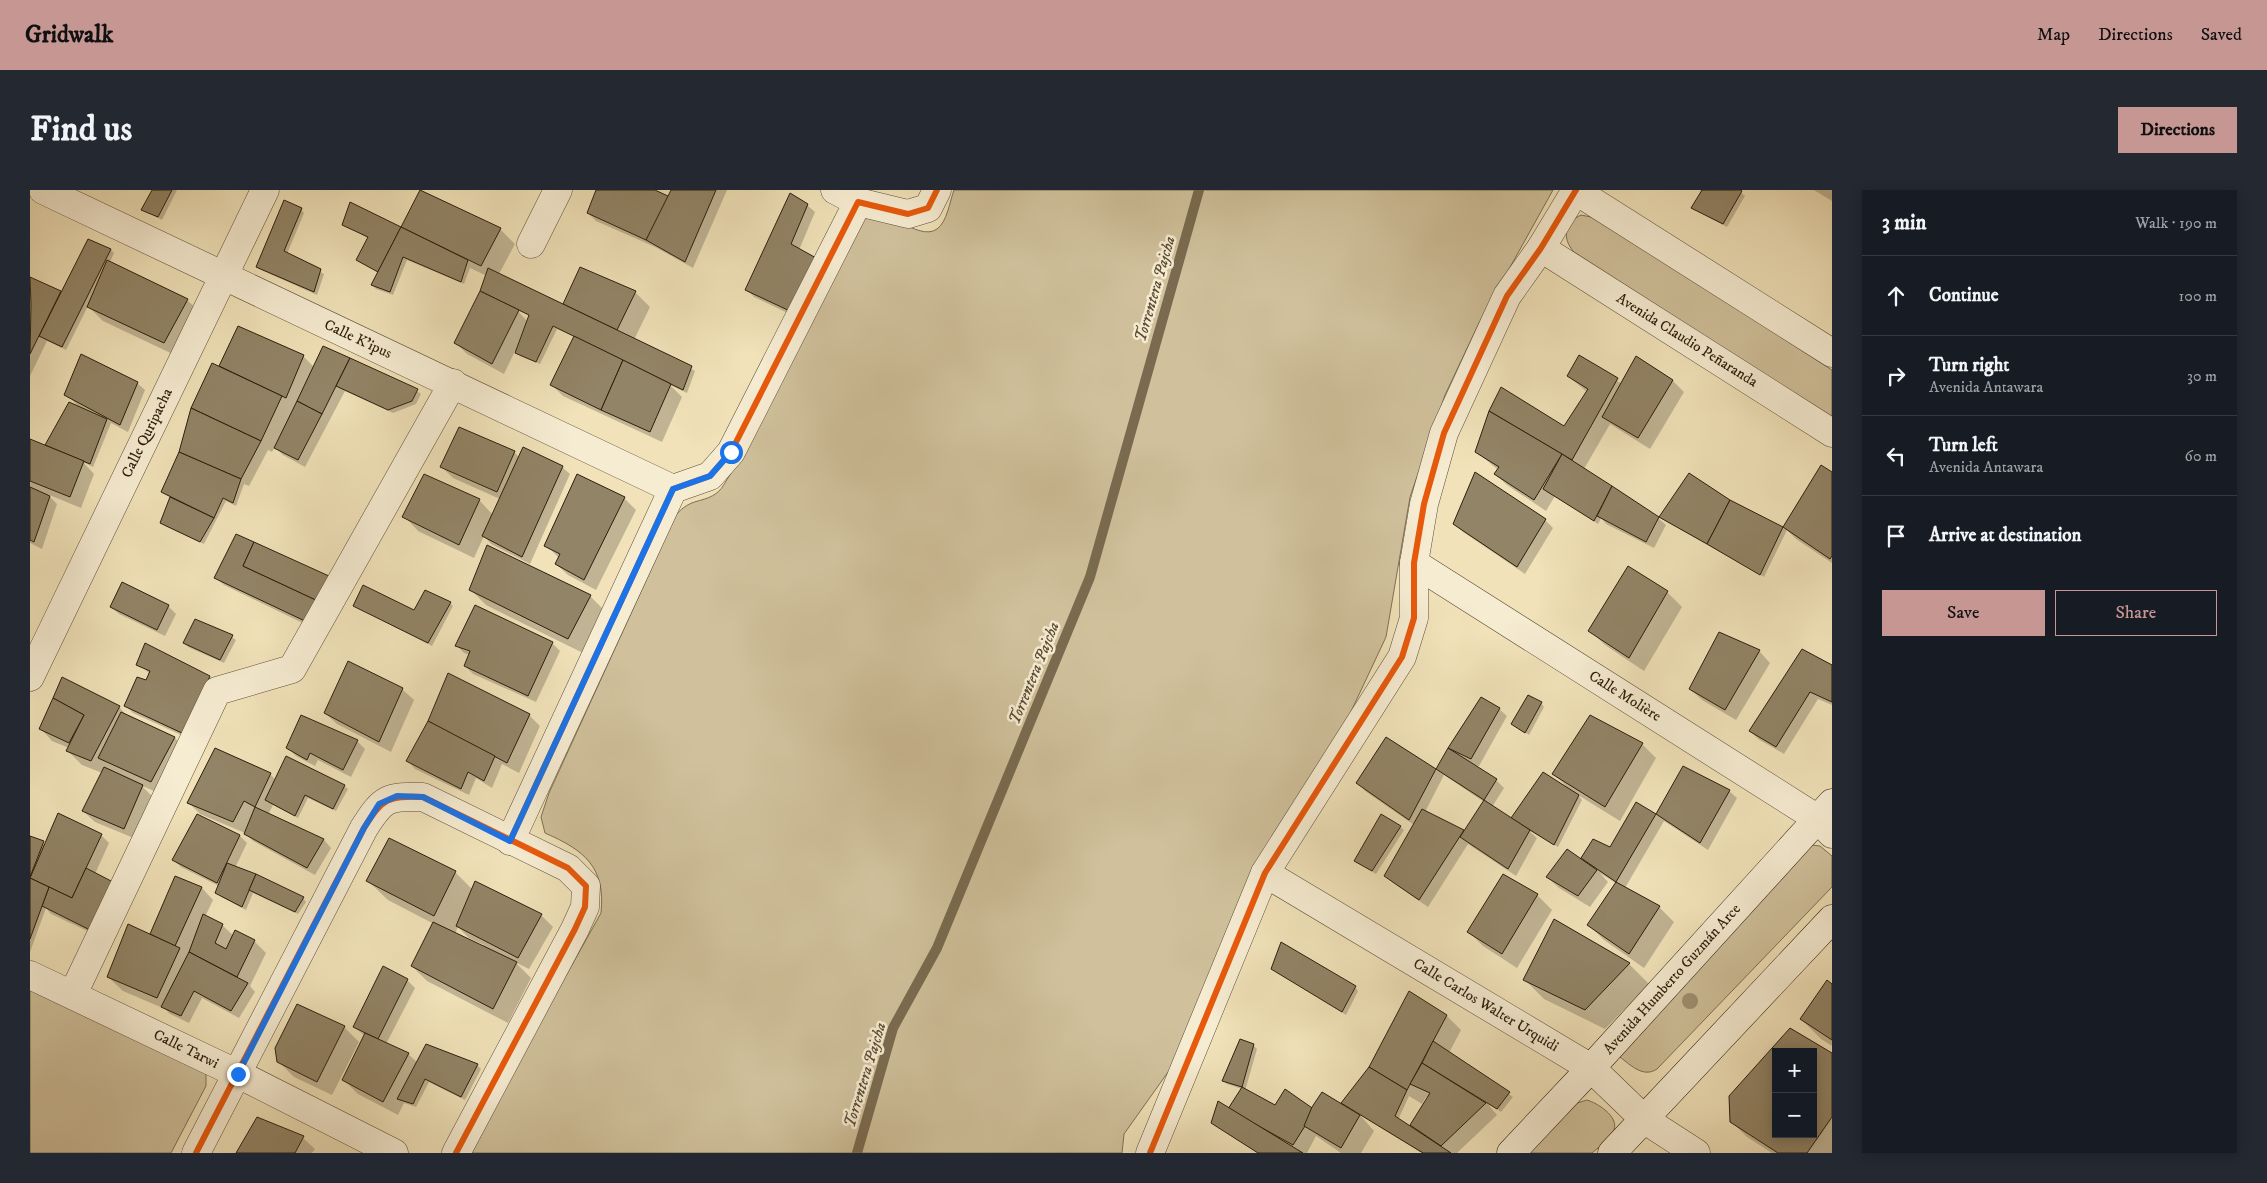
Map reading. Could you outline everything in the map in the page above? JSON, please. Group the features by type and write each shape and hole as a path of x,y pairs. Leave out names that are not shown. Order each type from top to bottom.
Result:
{"street":[{"name":"Calle K'ipus","path":"43,190 673,489"},
{"name":"Calle Quripacha","path":"30,677 265,190"},
{"path":"531,244 558,190"},
{"path":"510,841 673,489 710,476 731,452 846,196 908,214 928,208 937,190"},
{"path":"1150,1153 1265,873 1402,657 1414,618 1414,563 1424,504 1444,433 1507,296 1541,248 1576,190 1832,353"},
{"name":"Avenida Claudio Peñaranda","path":"1541,248 1832,433"},
{"path":"73,994 218,691 292,669 453,383"},
{"name":"Calle Molière","path":"1414,563 1827,819"},
{"path":"196,1153 364,828 379,804 397,796 423,797 568,868 586,886 585,907 456,1153"},
{"name":"Avenida Humberto Guzmán Arce","path":"1511,1153 1827,819"},
{"name":"Calle Carlos Walter Urquidi","path":"1265,873 1591,1068 1645,1120 1696,1153"},
{"path":"1612,1153 1832,919"},
{"name":"Calle Tarwi","path":"30,975 238,1074 394,1153"}],"shaded area":[{"path":"954,190 1553,190 1479,323 1445,395 1410,497 1386,637 1340,735 1188,1044 1124,1134 1122,1153 471,1153 471,1146 601,913 602,897 600,883 590,862 571,846 545,833 541,817 549,793 676,515 681,509 692,503 713,496 730,475 857,224 868,218 878,217 889,219 920,231 929,232 937,229 943,222"},
{"path":"1581,215 1596,218 1832,370 1832,418 1574,252 1566,237 1571,222"},
{"path":"1812,845 1820,846 1832,856 1832,887 1657,1069 1651,1072 1641,1071 1617,1055"},
{"path":"30,985 200,1066 206,1075 206,1086 171,1153 30,1153"},
{"path":"1587,1100 1601,1107 1613,1120 1614,1130 1605,1142 1592,1153 1529,1153 1577,1103"}],"building":[{"path":"152,190 172,190 158,217 141,210"},
{"path":"420,190 501,228 481,266 401,227"},
{"path":"596,190 655,190 670,197 646,240 587,213"},
{"path":"671,190 716,190 685,262 646,240"},
{"path":"1702,190 1742,191 1723,224 1691,208"},
{"path":"790,193 808,204 791,244 818,259 792,312 745,290"},
{"path":"284,200 302,208 284,251 321,269 314,292 256,267"},
{"path":"350,202 401,227 378,272 356,260 368,237 342,225"},
{"path":"401,227 468,260 461,282 403,257 390,292 371,285"},
{"path":"88,239 111,249 62,347 39,336"},
{"path":"107,260 188,299 164,343 87,307"},
{"path":"580,267 636,291 617,330 563,304"},
{"path":"488,268 692,366 683,390 553,326 536,362 515,353 529,315 480,291"},
{"path":"30,277 61,291 30,354 31,305"},
{"path":"480,291 519,310 492,364 454,343"},
{"path":"238,326 304,355 286,398 219,366"},
{"path":"574,336 623,360 601,410 550,385"},
{"path":"323,346 350,358 322,414 297,401"},
{"path":"81,354 138,382 120,425 64,395"},
{"path":"1579,355 1618,378 1572,460 1489,411 1501,387 1564,426 1588,389 1567,376"},
{"path":"1636,356 1673,380 1638,438 1602,417"},
{"path":"350,358 418,389 412,401 388,410 336,386"},
{"path":"623,360 671,384 650,432 601,410"},
{"path":"212,363 282,396 261,441 191,408"},
{"path":"297,401 322,414 298,460 274,448"},
{"path":"69,402 107,419 90,464 45,445"},
{"path":"191,408 261,441 241,479 179,452"},
{"path":"1489,411 1562,454 1534,500 1494,474 1499,467 1475,452"},
{"path":"459,427 515,451 497,492 440,467"},
{"path":"30,439 84,461 70,497 30,481"},
{"path":"523,447 563,466 522,557 482,536"},
{"path":"179,452 241,479 233,503 223,498 214,518 161,492"},
{"path":"1562,454 1612,486 1594,521 1543,489"},
{"path":"1821,465 1832,472 1832,556 1830,559 1783,527"},
{"path":"1475,472 1546,519 1517,567 1453,524"},
{"path":"1689,473 1730,500 1707,544 1659,517"},
{"path":"424,474 480,499 459,545 402,517"},
{"path":"577,474 625,497 584,580 555,564 560,554 544,546"},
{"path":"1612,486 1659,517 1646,542 1597,516"},
{"path":"30,487 50,496 34,542 30,540"},
{"path":"170,497 214,518 200,542 160,523"},
{"path":"1730,500 1783,527 1760,575 1707,544"},
{"path":"236,534 254,542 243,566 318,601 307,622 214,578"},
{"path":"254,542 329,576 318,601 243,566"},
{"path":"487,545 591,595 568,639 469,590"},
{"path":"1628,566 1668,591 1629,658 1588,631"},
{"path":"122,582 169,605 157,630 110,607"},
{"path":"363,585 414,610 425,590 451,602 428,643 353,606"},
{"path":"475,605 553,642 528,696 464,666 470,651 455,646"},
{"path":"195,619 233,635 220,660 183,643"},
{"path":"1719,632 1760,650 1725,710 1689,689"},
{"path":"145,643 210,676 184,734 124,706 137,677 146,680 150,671 136,665"},
{"path":"1802,649 1832,665 1832,702 1810,692 1776,747 1749,731"},
{"path":"348,661 403,688 379,742 324,713"},
{"path":"448,673 530,714 507,763 428,721"},
{"path":"62,677 120,706 91,761 66,751 84,715 53,698"},
{"path":"1528,695 1542,702 1525,733 1511,724"},
{"path":"1481,697 1500,708 1471,759 1448,748"},
{"path":"53,698 84,715 69,743 39,729"},
{"path":"121,712 175,737 151,782 98,758"},
{"path":"301,715 358,740 343,770 310,753 307,760 286,748"},
{"path":"1590,715 1643,743 1605,807 1552,774"},
{"path":"428,721 495,756 484,781 468,772 461,789 406,761"},
{"path":"1386,737 1436,769 1409,820 1356,783"},
{"path":"215,748 271,773 255,807 244,801 233,822 187,803"},
{"path":"1448,748 1497,779 1484,800 1436,769"},
{"path":"286,756 345,785 333,809 305,795 295,816 265,800"},
{"path":"1683,766 1730,790 1700,843 1656,814"},
{"path":"104,767 143,785 124,829 82,811"},
{"path":"1543,772 1579,795 1554,845 1511,818"},
{"path":"1484,800 1530,830 1508,869 1460,837"},
{"path":"1636,802 1656,814 1616,882 1581,858 1593,839 1610,847"},
{"path":"255,807 324,839 307,868 244,834"},
{"path":"1422,809 1464,830 1419,900 1384,876"},
{"path":"58,813 102,834 72,898 30,878"},
{"path":"197,814 240,835 217,883 172,860"},
{"path":"1381,814 1401,826 1372,871 1354,861"},
{"path":"30,836 44,841 30,877"},
{"path":"389,838 456,871 434,916 366,881"},
{"path":"1567,849 1597,870 1578,896 1546,877"},
{"path":"227,863 256,874 242,907 215,893"},
{"path":"86,868 113,882 90,930 42,906 49,887 72,898"},
{"path":"256,874 304,897 295,912 249,890"},
{"path":"1503,874 1538,894 1502,954 1467,932"},
{"path":"175,876 202,887 175,946 150,934"},
{"path":"30,878 49,887 30,939"},
{"path":"475,881 542,914 518,958 456,926"},
{"path":"1616,882 1660,906 1629,954 1587,925"},
{"path":"203,914 223,924 215,943 226,949 235,930 255,940 237,977 189,952"},
{"path":"1554,919 1630,963 1585,1010 1523,980"},
{"path":"433,922 517,962 493,1009 411,966"},
{"path":"128,924 180,948 157,998 107,977"},
{"path":"1281,942 1356,986 1342,1012 1271,969"},
{"path":"189,952 248,983 231,1011 194,991 181,1016 161,1007"},
{"path":"383,966 408,979 378,1039 353,1027"},
{"path":"1827,980 1832,984 1832,1040 1800,1019"},
{"path":"1409,991 1447,1015 1407,1090 1369,1067"},
{"path":"297,1004 345,1026 317,1082 277,1062 275,1048"},
{"path":"1790,1028 1832,1053 1832,1117 1807,1153 1778,1153 1730,1122 1729,1096 1772,1048 1772,1138 1817,1138 1817,1048 1772,1048"},
{"path":"365,1033 409,1053 383,1102 342,1080"},
{"path":"1240,1039 1254,1044 1242,1087 1222,1081"},
{"path":"1433,1041 1510,1092 1497,1109 1422,1063"},
{"path":"426,1044 478,1064 461,1097 425,1079 413,1104 397,1099"},
{"path":"1422,1063 1486,1103 1441,1146 1410,1125 1430,1093 1410,1084"},
{"path":"1369,1067 1407,1090 1395,1116 1451,1153 1423,1153 1341,1103"},
{"path":"1242,1087 1275,1105 1285,1089 1315,1110 1293,1145 1228,1109"},
{"path":"1322,1092 1360,1115 1341,1148 1304,1126 1312,1107"},
{"path":"1218,1101 1303,1153 1258,1153 1211,1123"},
{"path":"257,1117 304,1136 295,1153 236,1153"}],"waterway":[{"name":"Torrentera Pajcha","path":"857,1153 893,1028 937,948 1090,577 1199,190"}],"cycle path":[{"path":"510,841 673,489 710,476 731,452 858,202 908,214 928,208 937,190"},
{"path":"1150,1153 1265,873 1402,657 1414,618 1414,563 1424,504 1444,433 1507,296 1541,248 1576,190"},
{"path":"196,1153 364,828 376,810 387,801 401,797 423,797 568,868 586,886 585,907 575,929 456,1153"}],"route":[{"path":"238,1074 364,828 379,804 397,796 423,797 510,841 673,489 710,476 731,452"}]}
